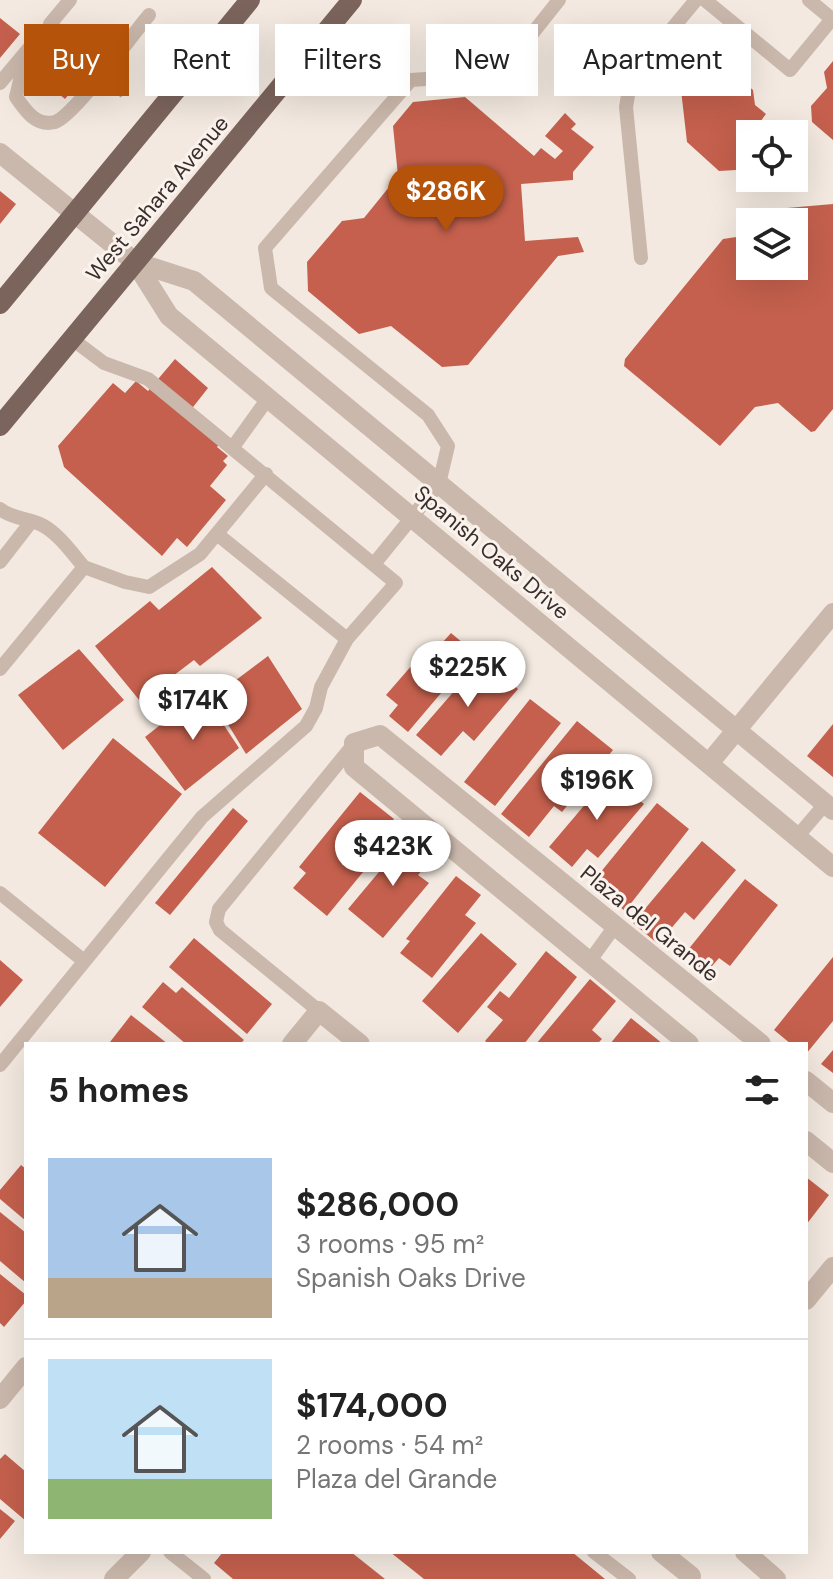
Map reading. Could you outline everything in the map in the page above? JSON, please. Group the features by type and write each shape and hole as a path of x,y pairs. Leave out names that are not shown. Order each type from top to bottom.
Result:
{"main road":[{"path":"0,304 250,0"},
{"name":"West Sahara Avenue","path":"0,426 352,0"}],"street":[{"name":"Spanish Oaks Drive","path":"0,153 135,262 169,316 833,867"},
{"name":"Spanish Oaks Drive","path":"135,262 194,281 829,807"},
{"path":"710,762 833,613"},
{"name":"Plaza del Grande","path":"349,740 380,735 759,1042"},
{"path":"349,740 354,767 687,1042"},
{"path":"294,1042 319,1011 358,1042"},
{"path":"808,1083 833,1103"},
{"path":"808,1143 833,1163"},
{"path":"808,1298 833,1267"},
{"path":"0,1399 24,1369"},
{"path":"114,1579 139,1554"},
{"path":"663,1554 690,1578"},
{"path":"747,1554 776,1579"}],"lane":[{"path":"0,83 70,0"},
{"path":"374,564 439,484 448,446 428,415 271,288 265,248 411,80 500,74 559,0"},
{"path":"641,258 626,107 631,78 696,0"},
{"path":"705,0 790,70 832,19 809,0"},
{"path":"55,18 20,80 16,97 34,119 47,123 57,121 77,103 149,15"},
{"path":"0,1065 202,817 306,726 316,708 321,687 347,639 396,583 148,379 104,363 72,339"},
{"path":"233,447 269,397"},
{"path":"0,509 10,517 42,525 64,543 84,567 149,587 200,554 266,474"},
{"path":"0,562 31,522"},
{"path":"217,534 347,639"},
{"path":"0,669 84,567"},
{"path":"319,1011 220,930 216,922 219,909 309,801 349,740"},
{"path":"797,837 829,807"},
{"path":"0,893 84,961"},
{"path":"589,962 615,926"},
{"path":"173,1554 204,1579"},
{"path":"597,1554 629,1579"}],"building":[{"path":"0,18 20,34 0,58"},
{"path":"833,61 833,140 812,122 811,106 827,88 824,72"},
{"path":"751,88 753,90 755,105 766,114 762,120 736,120 736,170 719,171 687,142 682,96 751,96"},
{"path":"465,97 534,156 541,148 555,159 563,151 545,136 565,113 576,124 571,129 594,147 573,172 573,180 521,184 525,241 578,237 584,252 558,256 468,365 442,367 391,326 359,334 308,291 307,262 342,221 364,218 398,176 393,126 413,102"},
{"path":"0,191 16,204 0,224"},
{"path":"833,204 833,409 811,432 778,403 755,407 720,446 624,366 625,359 723,239 736,237 736,280 808,280 808,208 787,208"},
{"path":"175,359 208,388 186,416 219,444 217,447 228,456 223,461 227,465 210,486 226,500 187,547 177,538 162,556 64,467 58,446 113,383 125,393 136,381 148,391"},
{"path":"212,567 262,618 200,666 194,660 140,701 95,646 150,601 159,610"},
{"path":"451,633 475,653 408,732 389,716 398,705 386,695 426,649 432,654"},
{"path":"79,649 124,700 63,750 18,695"},
{"path":"268,656 302,709 246,754 212,698"},
{"path":"484,661 518,689 474,741 463,731 441,756 416,735"},
{"path":"202,692 239,748 185,791 145,737"},
{"path":"530,699 561,723 495,806 464,782"},
{"path":"577,721 613,750 562,812 554,806 529,837 501,814"},
{"path":"833,724 833,777 807,756"},
{"path":"113,738 182,794 105,887 38,833"},
{"path":"610,775 644,804 598,858 587,849 572,867 549,847"},
{"path":"360,792 394,819 360,861 368,866 327,916 293,888 306,873 299,867"},
{"path":"657,803 689,829 625,911 591,884"},
{"path":"233,808 248,821 170,915 155,903"},
{"path":"409,836 434,856 418,875 429,883 383,938 348,909"},
{"path":"702,841 736,870 694,920 685,912 658,944 633,923"},
{"path":"456,876 481,895 465,915 476,923 432,978 400,953 410,941 406,939"},
{"path":"745,879 778,905 730,966 719,958 706,973 683,956"},
{"path":"481,933 517,964 458,1033 422,1001"},
{"path":"194,938 272,1004 247,1034 169,967"},
{"path":"546,951 577,977 526,1042 486,1042 503,1020 487,1007 500,991 509,998"},
{"path":"833,957 833,1021 808,1052 808,1042 789,1042 774,1030"},
{"path":"0,960 23,980 0,1007"},
{"path":"590,979 616,1001 592,1030 602,1039 599,1042 538,1042"},
{"path":"163,982 176,993 182,987 244,1040 184,1042 142,1007"},
{"path":"131,1015 165,1042 110,1042"},
{"path":"631,1018 661,1042 612,1042"},
{"path":"833,1050 833,1073 821,1064"},
{"path":"21,1165 24,1167 24,1219 0,1199 0,1190"},
{"path":"808,1179 829,1195 808,1222"},
{"path":"0,1212 24,1231 24,1281 0,1261"},
{"path":"0,1274 24,1293 24,1303 4,1327 0,1323"},
{"path":"5,1454 24,1470 24,1519 0,1499 0,1459"},
{"path":"0,1509 15,1521 0,1539"},
{"path":"221,1554 354,1554 385,1579 233,1579 214,1563"},
{"path":"393,1554 574,1554 605,1579 424,1579"}]}
